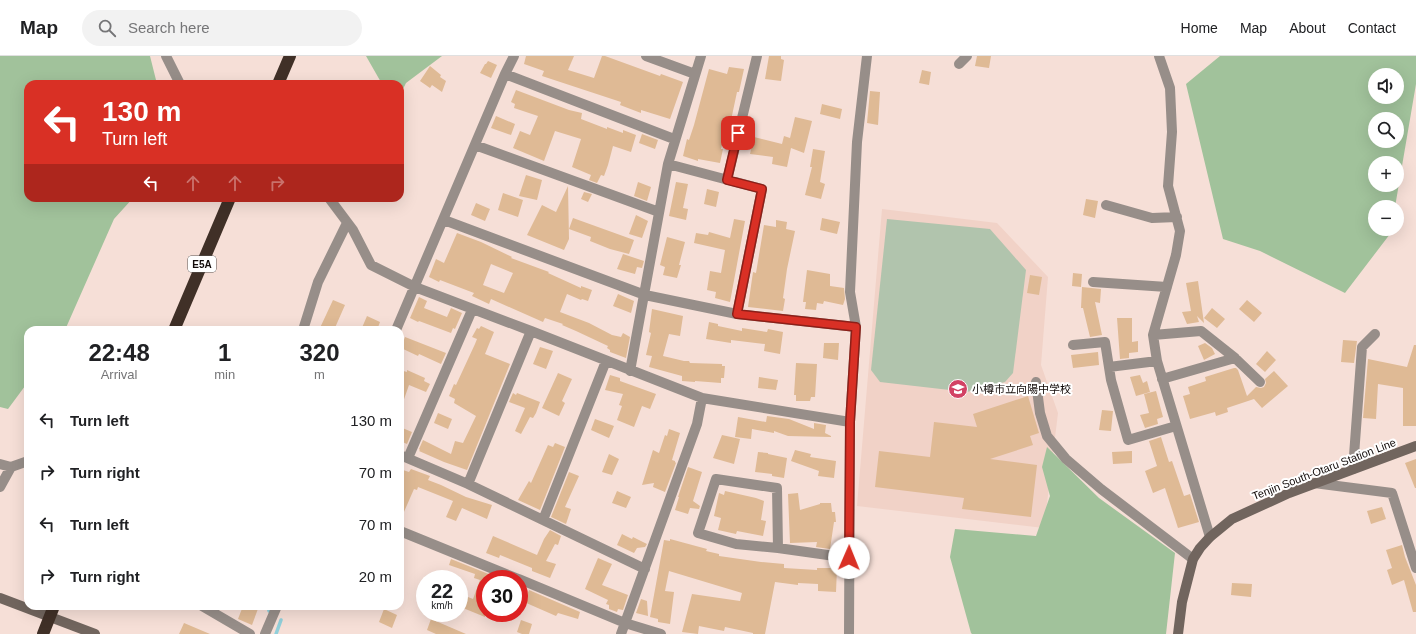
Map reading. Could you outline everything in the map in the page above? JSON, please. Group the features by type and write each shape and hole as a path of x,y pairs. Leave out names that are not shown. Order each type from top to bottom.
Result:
{"highway":[{"path":"271,80 281,56"},
{"path":"280,80 290,56"},
{"name":"E5A","path":"168,326 220,202"},
{"name":"E5A","path":"176,326 228,202"},
{"path":"43,634 52,610"},
{"path":"51,634 60,610"}],"main road":[{"name":"Tenjin South-Otaru Station Line","path":"1178,634 1182,602 1193,559 1210,537 1232,519 1289,493 1416,446"},
{"path":"0,598 24,607"},
{"path":"32,610 95,634"}],"street":[{"path":"166,56 178,80"},
{"path":"398,326 514,56"},
{"path":"646,56 695,74"},
{"path":"630,371 668,164 674,139 701,56"},
{"path":"727,180 757,56"},
{"path":"848,634 850,422 856,327 850,292 857,142 867,56"},
{"path":"959,64 967,56"},
{"path":"1159,56 1170,88 1172,132 1168,186 1180,231 1176,255 1153,335 1157,361 1210,537"},
{"path":"505,74 674,139"},
{"path":"475,145 659,212"},
{"path":"668,164 762,189 737,314"},
{"path":"332,202 353,230 372,265 415,288 531,331 702,398 850,422"},
{"path":"1106,205 1152,218 1177,217"},
{"path":"444,220 645,295 737,314 856,327"},
{"path":"304,326 318,282 347,223"},
{"path":"1093,282 1167,287"},
{"path":"472,310 404,457 468,484 645,569"},
{"path":"468,484 531,331"},
{"path":"1153,335 1201,331 1235,358 1260,382"},
{"path":"1353,469 1362,347 1375,334"},
{"path":"1073,345 1105,342 1111,380 1128,440 1176,426"},
{"path":"1162,378 1235,358"},
{"path":"543,520 606,361"},
{"path":"1109,367 1157,361"},
{"path":"1036,382 1040,413 1047,436 1066,459 1101,489 1193,559"},
{"path":"622,634 697,424 702,398"},
{"path":"0,464 11,467 24,462"},
{"path":"0,487 11,467"},
{"path":"778,548 777,488 716,478 698,533 736,544 849,558"},
{"path":"1314,484 1392,493 1416,568"},
{"path":"404,533 497,570"},
{"path":"528,583 625,623 661,634"},
{"path":"209,610 250,634"},
{"path":"265,634 275,610"}],"shaded area":[{"name":"小樽市立向陽中学校","path":"882,209 997,223 1048,277 1041,365 1058,413 1044,528 857,506"}],"green space":[{"path":"0,56 150,56 156,80 24,80 24,202 129,202 114,219 67,326 24,326 24,387 8,409 0,407"},
{"path":"366,56 442,56 406,83 404,87 404,80 380,80"},
{"path":"1220,56 1416,56 1416,84 1404,156 1368,156 1368,192 1398,192 1396,200 1368,200 1368,236 1388,236 1345,293 1260,251 1223,239 1186,84"},
{"path":"887,219 990,229 1026,270 1013,373 1005,382 967,392 880,382 871,370"},
{"path":"1047,447 1099,498 1175,553 1166,634 971,633 950,557 955,529 1036,536 1050,496 1042,467"}],"building":[{"path":"526,56 574,56 568,70 594,78 602,56 605,56 660,76 661,74 683,82 670,119 641,110 641,113 620,105 621,102 542,76 544,71 524,64"},
{"path":"769,56 781,56 781,59 784,60 781,81 765,79"},
{"path":"977,56 991,56 989,68 975,66"},
{"path":"488,61 497,65 491,78 480,73"},
{"path":"430,66 446,81 442,92 432,85 430,88 420,81"},
{"path":"729,67 744,69 739,92 737,92 730,125 727,124 721,149 723,149 720,163 698,159 698,161 683,156 687,139 689,140 694,125 709,69 727,74"},
{"path":"922,70 931,72 929,85 919,83"},
{"path":"516,90 569,110 582,113 581,119 607,129 607,127 623,133 623,130 636,135 631,152 613,146 604,176 601,175 597,183 589,180 591,175 572,167 581,139 555,131 544,161 513,148 520,131 530,135 538,116 514,108 515,104 511,102"},
{"path":"870,91 880,92 878,125 867,123"},
{"path":"822,104 842,109 840,119 820,114"},
{"path":"496,116 515,124 511,135 491,128"},
{"path":"795,117 812,121 804,153 791,148 787,167 772,164 773,157 750,154 754,137 782,144 784,136 790,138"},
{"path":"642,134 658,140 655,149 639,143"},
{"path":"813,149 825,151 820,182 825,184 821,199 805,195 812,167 810,167"},
{"path":"526,175 542,180 537,200 519,196"},
{"path":"638,182 651,187 647,201 634,196"},
{"path":"676,182 688,184 683,208 688,209 686,220 669,216"},
{"path":"568,186 569,239 564,250 527,235 542,205 556,212"},
{"path":"707,189 719,192 716,207 704,204"},
{"path":"584,192 592,194 588,202 581,199"},
{"path":"503,193 523,200 518,217 498,210"},
{"path":"1086,199 1098,201 1095,218 1083,215"},
{"path":"476,203 490,209 485,221 471,215"},
{"path":"636,215 648,221 642,238 629,234"},
{"path":"573,218 634,240 629,254 610,249 590,241 591,237 569,229"},
{"path":"822,218 840,222 837,234 820,230"},
{"path":"734,219 745,221 730,302 715,298 716,292 707,290 710,271 721,273 725,250 694,243 696,233 708,235 709,232 730,238"},
{"path":"776,220 787,222 786,229 795,231 787,269 783,298 785,299 783,311 748,307 753,272 756,273 764,225 776,227"},
{"path":"457,233 481,242 512,257 511,258 549,272 548,273 581,288 581,286 592,290 588,301 581,300 567,294 560,312 589,323 612,335 621,337 623,333 630,337 626,358 610,352 607,348 608,346 562,325 563,324 545,318 543,322 491,299 489,304 472,296 474,293 440,280 439,282 429,277 436,259 444,263","holes":["491,264 513,273 504,293 483,285"]},
{"path":"667,237 685,242 677,278 663,275 665,267 660,265"},
{"path":"623,254 644,261 642,268 637,267 635,274 617,269"},
{"path":"807,270 830,274 830,286 844,288 845,299 843,305 824,301 823,304 817,303 816,310 805,309 806,302 803,302"},
{"path":"1073,273 1082,274 1081,287 1072,286"},
{"path":"1030,275 1042,277 1039,295 1027,293"},
{"path":"1198,281 1204,323 1197,316 1199,322 1187,324 1182,312 1191,311 1186,283"},
{"path":"1082,287 1101,289 1100,303 1095,302 1102,335 1090,337 1083,308 1081,308"},
{"path":"618,294 634,301 631,313 613,306"},
{"path":"419,297 427,301 424,308 447,317 451,308 462,313 455,329 453,328 451,333 410,318"},
{"path":"333,300 345,305 336,326 321,326"},
{"path":"1247,300 1262,313 1254,322 1239,309"},
{"path":"1212,308 1225,319 1217,328 1204,318"},
{"path":"652,309 683,316 680,336 669,334 663,356 689,361 690,363 722,364 722,366 725,366 724,378 721,378 721,383 682,381 682,376 649,367 652,356 646,355 651,333 649,332"},
{"path":"367,316 380,322 378,326 363,326"},
{"path":"1117,318 1132,318 1132,342 1138,341 1138,352 1129,353 1129,358 1120,359"},
{"path":"709,322 718,324 718,326 742,331 742,328 767,332 768,329 783,332 780,354 764,351 765,344 731,340 731,343 706,339"},
{"path":"481,326 494,332 485,354 510,364 467,470 444,462 419,451 419,449 423,440 451,454 455,441 463,443 476,416 454,403 455,399 449,396 454,384 456,385 477,339 472,337 477,328 479,329"},
{"path":"405,337 446,353 441,364 419,354 418,356 404,349"},
{"path":"1343,340 1357,341 1354,363 1341,362"},
{"path":"824,343 839,343 838,360 823,358"},
{"path":"1205,343 1212,348 1215,354 1204,360 1198,346"},
{"path":"1414,345 1416,345 1416,426 1403,426 1403,388 1378,384 1376,419 1363,418 1368,359 1407,367"},
{"path":"540,347 553,351 546,369 533,364"},
{"path":"1267,351 1276,360 1265,372 1256,364"},
{"path":"1098,352 1099,365 1073,368 1071,355"},
{"path":"796,363 817,364 815,397 811,397 810,401 796,401 796,395 794,395"},
{"path":"1234,368 1238,370 1247,396 1256,387 1264,387 1266,383 1265,379 1274,371 1288,386 1262,408 1254,399 1227,408 1228,412 1216,416 1215,412 1190,419 1183,396 1190,394 1188,387 1206,381 1205,377"},
{"path":"407,370 425,378 424,381 430,384 426,392 409,385 404,399 404,371 407,372"},
{"path":"558,373 572,379 562,401 565,403 559,416 542,408"},
{"path":"610,375 620,378 620,381 656,394 650,409 642,406 634,427 617,420 622,406 619,405 623,394 605,390"},
{"path":"1140,375 1143,383 1147,381 1150,392 1136,396 1130,377"},
{"path":"759,377 778,380 776,390 758,388"},
{"path":"1156,391 1163,417 1157,419 1158,424 1145,428 1140,415 1149,413 1144,394"},
{"path":"513,393 516,395 517,393 540,402 536,413 533,418 530,417 521,434 515,431 525,408 509,402"},
{"path":"1028,396 1039,433 1030,436 1033,445 990,459 1037,465 1031,517 962,509 964,498 875,487 879,451 930,457 934,422 977,427 973,414"},
{"path":"1102,410 1113,411 1111,431 1099,430"},
{"path":"438,413 452,419 448,429 434,423"},
{"path":"767,416 789,419 814,429 814,423 826,425 825,433 831,437 788,436 774,431 774,433 752,429 751,439 735,437 738,417 766,422"},
{"path":"595,419 614,426 609,438 591,430"},
{"path":"404,429 412,432 407,444 404,443"},
{"path":"669,429 680,433 672,460 676,463 665,492 653,487 654,483 642,485 653,450 659,453 665,435 667,436"},
{"path":"722,435 740,439 734,464 713,458"},
{"path":"1161,437 1169,462 1172,461 1184,496 1190,494 1199,522 1178,528 1165,488 1153,493 1145,471 1157,466 1149,441"},
{"path":"555,443 565,447 540,510 518,500 529,481 531,483 548,445 553,447"},
{"path":"795,450 811,454 810,457 836,461 834,478 818,476 819,471 791,461"},
{"path":"1132,451 1132,463 1113,464 1112,452"},
{"path":"758,452 787,458 784,478 772,476 772,474 755,472"},
{"path":"609,454 619,459 612,475 602,472"},
{"path":"1416,459 1416,488 1415,488 1405,463"},
{"path":"688,467 702,472 693,501 700,506 699,509 690,508 688,514 675,510"},
{"path":"411,469 430,476 428,480 466,497 492,505 487,519 462,508 456,521 446,517 453,501 418,487 417,490 414,489 404,512 404,470 409,472"},
{"path":"569,472 579,476 565,507 571,509 566,524 551,517"},
{"path":"617,491 631,497 626,508 612,503"},
{"path":"725,491 764,501 761,520 766,521 763,536 737,531 736,534 718,530 721,518 714,516 719,493 724,495"},
{"path":"798,493 800,510 820,503 831,503 832,512 835,512 836,522 834,522 830,549 816,547 817,542 790,543 788,494"},
{"path":"1382,507 1386,519 1371,524 1367,511"},
{"path":"550,530 561,536 558,545 555,544 546,561 556,564 550,578 532,571 532,568 500,555 499,558 486,553 493,536 537,555"},
{"path":"622,534 632,539 633,537 647,544 645,547 637,548 634,553 617,545"},
{"path":"670,539 707,549 706,551 719,554 719,556 784,564 784,568 817,570 817,568 837,568 836,592 818,591 818,584 798,583 798,585 775,582 765,634 753,634 725,627 724,631 699,626 698,634 682,632 692,594 740,601 742,593 669,571 665,591 674,592 670,624 658,622 658,619 650,617 664,540 670,541"},
{"path":"1402,545 1416,585 1416,612 1413,612 1404,580 1392,585 1387,570 1392,568 1386,550"},
{"path":"598,558 612,564 602,585 628,595 623,610 618,609 617,612 609,609 609,605 606,604 608,600 585,589"},
{"path":"451,559 478,570 476,570 476,579 474,578 475,574 468,572 468,570 449,565"},
{"path":"1232,583 1252,584 1251,597 1231,595"},
{"path":"529,590 580,612 578,619 558,613 556,616 528,604"},
{"path":"476,591 476,613 468,610 468,597 473,599"},
{"path":"641,599 647,601 648,616 636,613"},
{"path":"241,610 258,610 252,625 238,619"},
{"path":"384,610 397,615 392,628 379,622"},
{"path":"430,622 438,622 466,634 436,634 427,630"},
{"path":"520,622 532,624 529,634 517,632"},
{"path":"184,623 210,634 179,634"}],"waterway":[{"path":"276,634 281,620"}],"place":[{"name":"小樽市立向陽中学校","path":"958,389"}],"route":[{"path":"738,133 727,180 762,189 737,314 856,327 850,422 849,558"}]}
